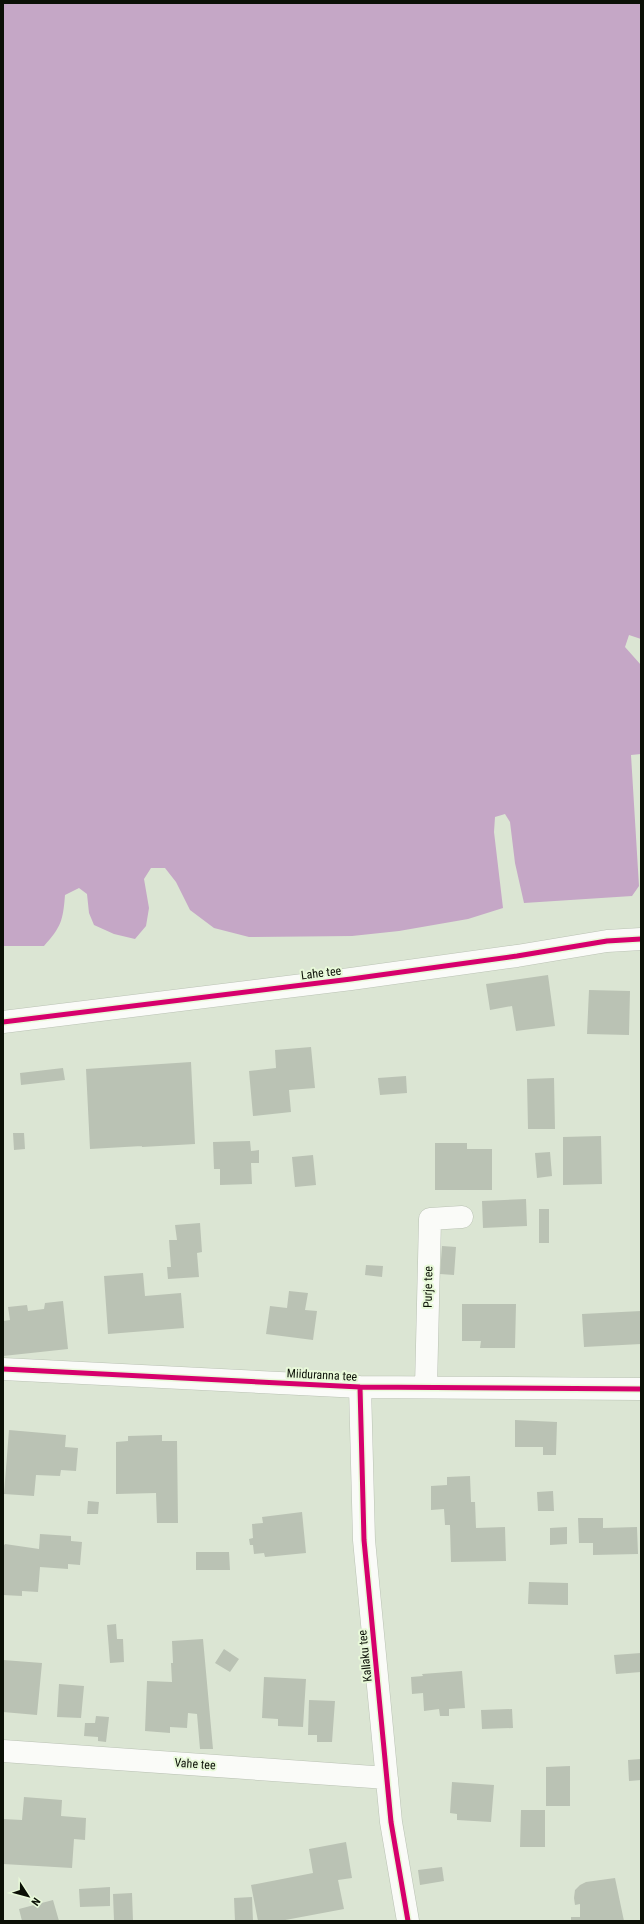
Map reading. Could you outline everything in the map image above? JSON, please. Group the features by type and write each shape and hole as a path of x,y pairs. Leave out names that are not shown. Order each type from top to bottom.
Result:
{"street":[{"name":"Lahe tee","path":"3,1022 351,979 517,956 607,941 641,939"},
{"name":"Purje tee","path":"426,1387 430,1219 462,1217"},
{"name":"Miiduranna tee","path":"3,1369 360,1387 641,1389"},
{"name":"Kallaku tee","path":"360,1387 364,1540 391,1822 408,1921"},
{"name":"Vahe tee","path":"3,1751 387,1778"}],"shaded area":[{"path":"3,3 641,3 641,639 629,635 625,647 641,665 641,754 631,755 639,886 632,896 524,903 515,863 510,822 505,814 495,817 494,832 503,908 468,919 399,931 352,936 249,937 214,928 190,910 176,882 165,868 151,868 144,879 149,908 146,926 135,939 114,934 94,925 89,913 87,894 79,888 65,895 62,918 58,928 44,946 3,946"}],"building":[{"path":"548,975 555,1026 516,1031 512,1006 490,1010 486,984"},
{"path":"589,990 630,991 629,1035 587,1034"},
{"path":"311,1047 315,1088 289,1090 291,1112 253,1116 249,1071 276,1068 275,1050"},
{"path":"191,1062 195,1144 90,1149 86,1069"},
{"path":"63,1068 65,1080 21,1085 20,1073"},
{"path":"406,1076 407,1093 380,1095 378,1078"},
{"path":"554,1078 555,1129 528,1129 527,1079"},
{"path":"13,1133 24,1133 25,1149 14,1150"},
{"path":"601,1136 602,1184 563,1185 563,1137"},
{"path":"250,1141 251,1151 259,1150 259,1163 251,1163 252,1184 220,1185 220,1169 214,1169 213,1142"},
{"path":"435,1143 467,1143 467,1149 492,1149 492,1190 435,1190"},
{"path":"550,1152 552,1176 537,1178 535,1153"},
{"path":"313,1155 316,1185 295,1187 292,1157"},
{"path":"526,1199 527,1226 483,1228 482,1201"},
{"path":"539,1209 549,1209 549,1243 539,1243"},
{"path":"200,1223 202,1252 197,1253 199,1277 168,1279 167,1267 171,1267 169,1240 177,1240 175,1225"},
{"path":"442,1246 456,1247 454,1275 440,1274"},
{"path":"366,1265 383,1266 382,1277 365,1275"},
{"path":"143,1273 145,1296 181,1293 184,1328 108,1334 104,1276"},
{"path":"289,1291 308,1293 305,1310 317,1311 313,1340 266,1334 270,1306 287,1308"},
{"path":"63,1301 68,1349 3,1356 3,1321 10,1320 8,1307 27,1305 28,1311 44,1309 45,1303"},
{"path":"462,1304 516,1304 515,1348 480,1348 481,1341 462,1341"},
{"path":"641,1311 641,1344 584,1347 582,1314"},
{"path":"515,1420 557,1422 556,1455 543,1455 543,1447 515,1447"},
{"path":"9,1430 66,1435 65,1447 78,1448 76,1471 61,1470 60,1476 36,1475 34,1496 4,1494"},
{"path":"162,1435 162,1441 177,1441 178,1523 157,1523 156,1493 116,1494 116,1442 128,1441 128,1436"},
{"path":"470,1476 471,1502 475,1502 476,1528 505,1527 506,1561 451,1562 450,1525 445,1525 444,1509 431,1510 431,1486 447,1485 447,1477"},
{"path":"553,1491 554,1511 538,1511 537,1492"},
{"path":"88,1501 99,1502 98,1514 87,1514"},
{"path":"302,1512 306,1553 265,1557 264,1553 254,1554 253,1545 250,1545 249,1539 253,1538 252,1524 263,1523 262,1517"},
{"path":"578,1518 603,1518 603,1528 637,1527 638,1554 593,1555 593,1543 579,1543"},
{"path":"567,1527 567,1544 550,1545 550,1528"},
{"path":"40,1534 71,1536 71,1541 82,1542 80,1565 68,1564 68,1569 40,1567 38,1592 22,1591 22,1596 3,1595 3,1547 5,1544 39,1549"},
{"path":"196,1552 229,1552 230,1570 196,1570"},
{"path":"529,1582 568,1583 568,1605 528,1604"},
{"path":"116,1624 117,1639 123,1639 124,1662 110,1663 107,1625"},
{"path":"203,1639 213,1749 200,1749 197,1714 188,1713 187,1728 170,1727 170,1733 145,1731 147,1681 172,1682 172,1641"},
{"path":"224,1649 239,1659 230,1672 215,1663"},
{"path":"641,1653 641,1672 616,1674 614,1655"},
{"path":"3,1660 42,1663 37,1715 3,1712"},
{"path":"462,1671 465,1708 449,1709 449,1716 440,1716 439,1709 424,1711 423,1693 412,1694 411,1677 423,1676 422,1674"},
{"path":"264,1677 306,1679 303,1727 278,1726 278,1719 262,1718"},
{"path":"59,1684 84,1686 81,1718 57,1717"},
{"path":"309,1700 335,1701 332,1742 317,1742 317,1735 308,1735"},
{"path":"512,1709 513,1728 482,1729 481,1710"},
{"path":"96,1716 109,1717 106,1742 98,1741 98,1737 84,1736 85,1723 95,1723"},
{"path":"641,1759 641,1780 629,1781 628,1760"},
{"path":"570,1766 570,1806 546,1806 546,1767"},
{"path":"452,1782 494,1785 491,1822 457,1820 457,1814 450,1813"},
{"path":"24,1797 62,1800 61,1816 86,1818 85,1840 74,1839 72,1868 3,1864 3,1819 22,1820"},
{"path":"521,1810 545,1810 545,1847 520,1847"},
{"path":"346,1842 352,1878 338,1880 344,1909 280,1921 258,1921 251,1885 313,1873 309,1849"},
{"path":"442,1867 444,1881 420,1885 418,1870"},
{"path":"615,1878 624,1921 571,1921 571,1917 580,1917 580,1904 575,1905 574,1898 575,1890 580,1885 586,1882"},
{"path":"110,1887 110,1906 80,1907 79,1889"},
{"path":"132,1893 133,1921 114,1921 113,1894"},
{"path":"252,1897 253,1921 235,1921 234,1898"},
{"path":"53,1900 59,1921 22,1921 19,1909"}],"cycle path":[{"path":"3,1022 351,979 517,956 607,941 641,939"},
{"path":"3,1369 360,1387 641,1389"},
{"path":"360,1387 364,1540 391,1822 408,1921"}]}
